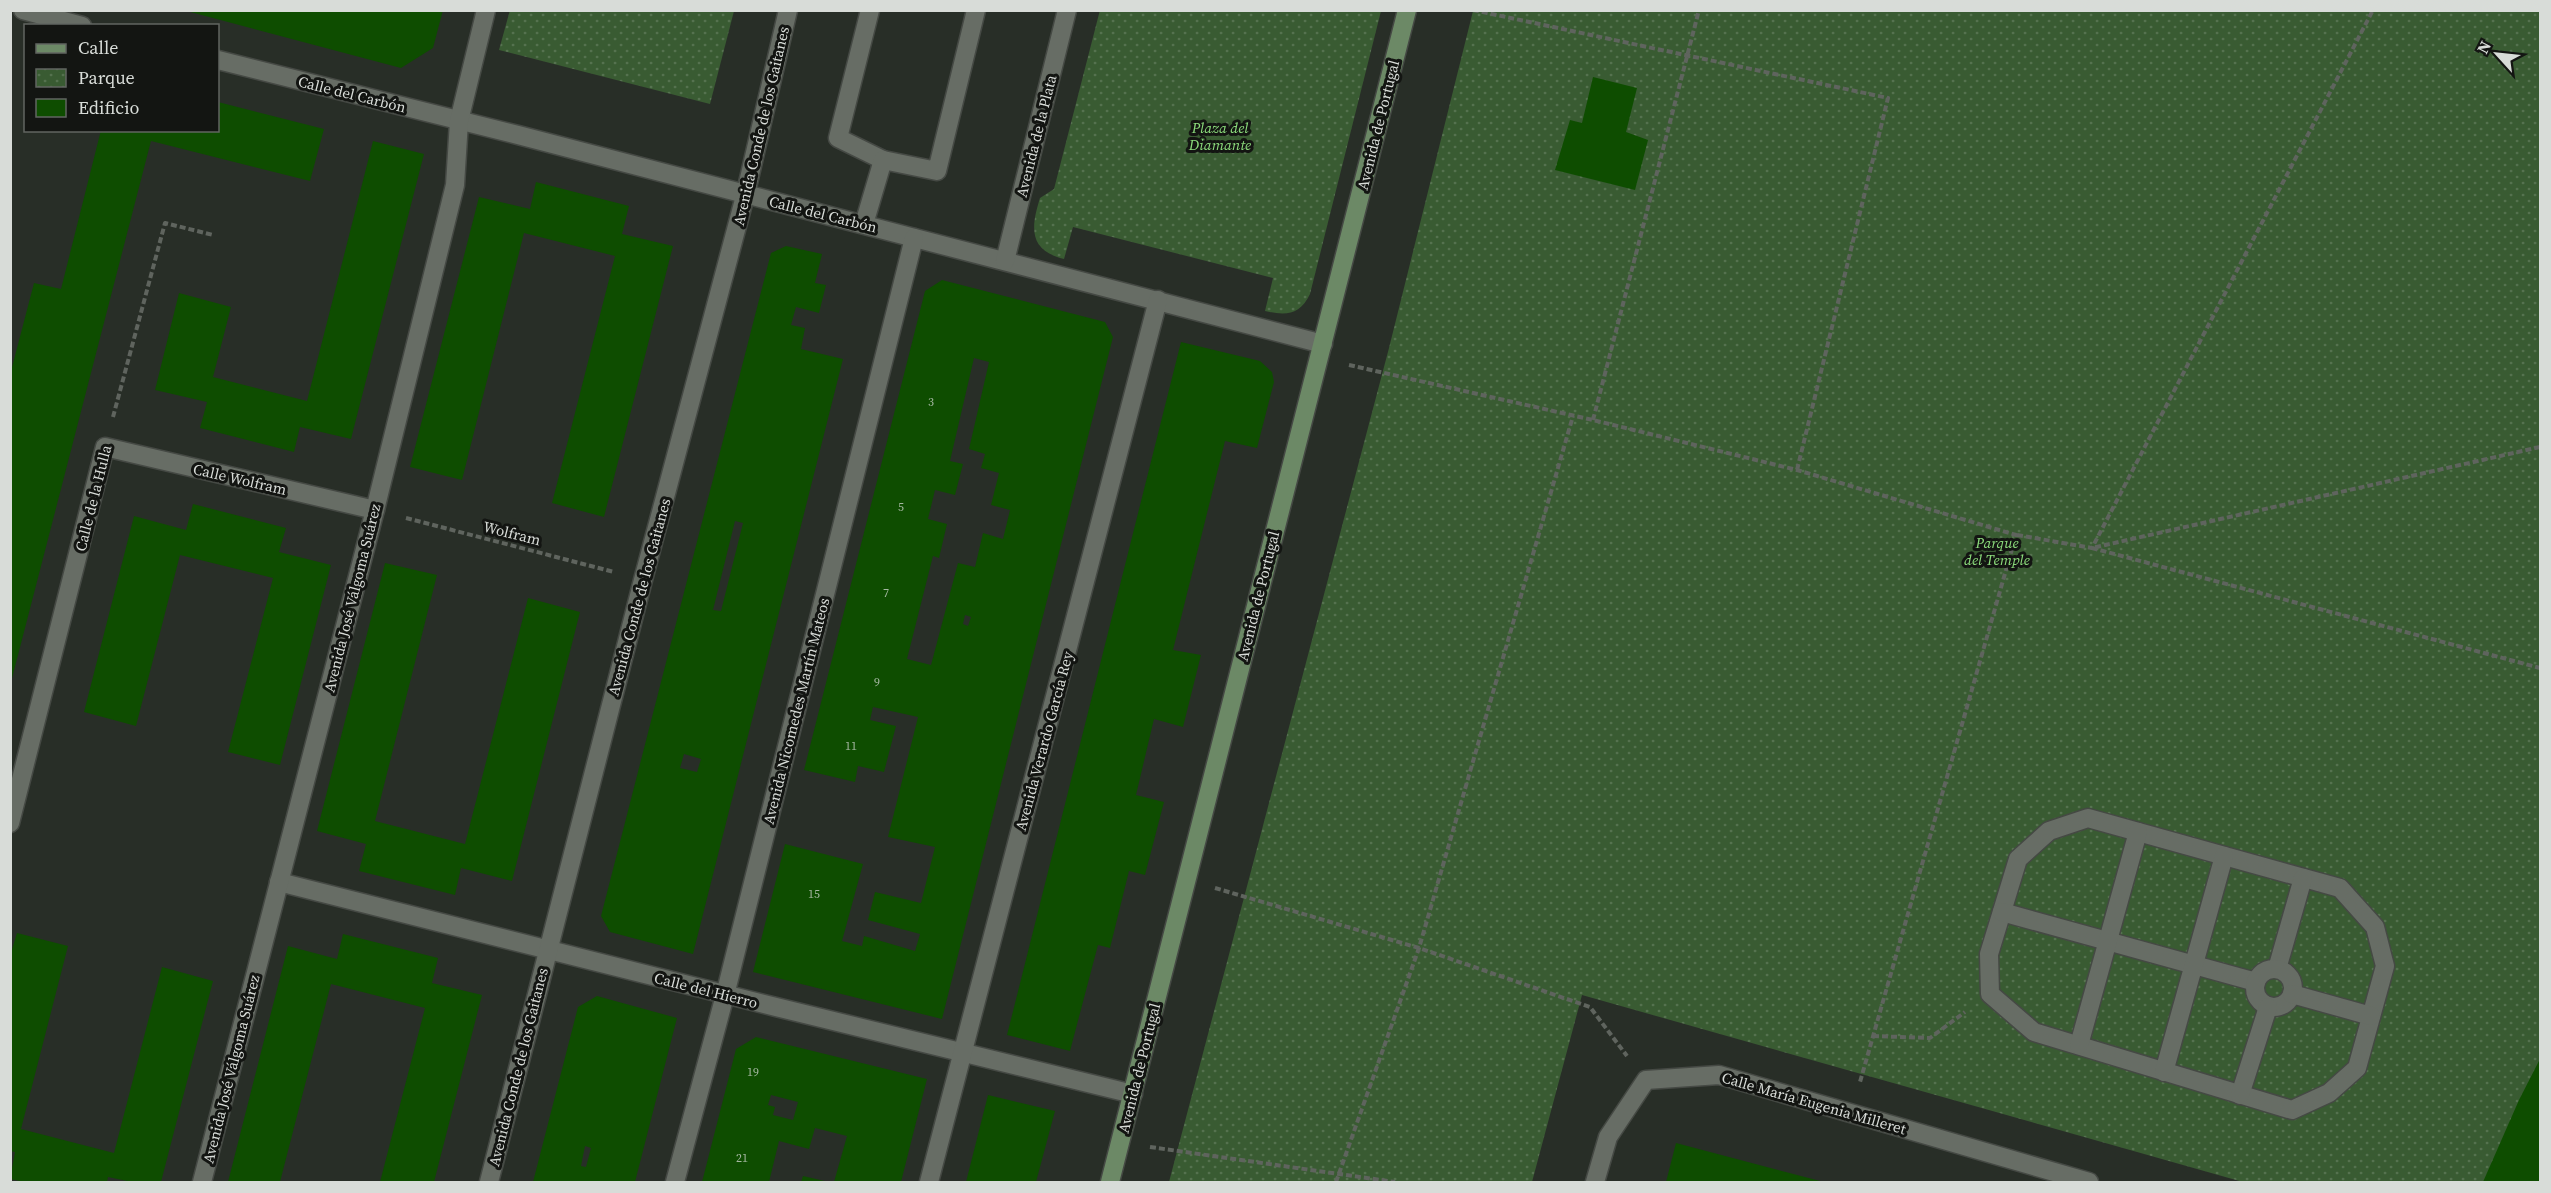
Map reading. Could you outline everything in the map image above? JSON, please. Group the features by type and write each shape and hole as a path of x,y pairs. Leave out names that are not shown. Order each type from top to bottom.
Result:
{"main road":[{"name":"Avenida de Portugal","path":"1110,1182 1407,10"}],"street":[{"path":"23,10 75,24"},
{"name":"Avenida José Válgoma Suárez","path":"202,1182 375,510 455,185 459,122 486,10"},
{"name":"Avenida Conde de los Gaitanes","path":"489,1182 745,196 788,10"},
{"path":"870,10 838,138 883,160 937,171 976,10"},
{"name":"Avenida de la Plata","path":"1005,261 1068,10"},
{"name":"Calle del Carbón","path":"219,60 1158,300 1321,351"},
{"path":"864,224 883,160"},
{"name":"Avenida Nicomedes Martín Mateos","path":"675,1182 725,994 914,238"},
{"name":"Avenida Verardo García Rey","path":"929,1182 1158,300"},
{"name":"Calle Wolfram","path":"105,447 375,510"},
{"name":"Calle de la Hulla","path":"10,823 105,447"},
{"path":"2088,818 2138,832 2340,888 2374,927 2385,966 2357,1068 2329,1093 2292,1110 2240,1095 2034,1032 1990,994 1989,954 2018,859 2049,831 2088,818"},
{"path":"2079,1045 2138,832"},
{"path":"2164,1072 2224,856"},
{"path":"2277,969 2303,878"},
{"name":"Calle del Hierro","path":"279,882 1133,1094"},
{"path":"2002,912 2256,982"},
{"path":"2277,969 2288,975 2293,984 2292,994 2287,1002 2278,1007 2268,1006 2259,1001 2255,992 2256,982 2261,973 2277,969"},
{"path":"2292,994 2371,1016"},
{"path":"2240,1095 2268,1006"},
{"name":"Calle María Eugenia Milleret","path":"1646,1080 1719,1075 2089,1182"},
{"path":"1595,1182 1608,1137 1646,1080"}],"path":[{"path":"1473,10 1888,98 1797,470"},
{"path":"1593,420 1699,10"},
{"path":"2092,548 2373,10"},
{"name":"Calle de la Hulla","path":"105,447 165,223 213,235"},
{"path":"1321,351 1573,416 1797,470 2016,535 2092,548 2541,668"},
{"path":"1336,1182 1419,948 1573,416"},
{"path":"2092,548 2541,447"},
{"name":"Wolfram","path":"375,510 644,579"},
{"path":"1851,1113 2016,535"},
{"path":"1187,880 1419,948 1590,1007 1646,1080"},
{"path":"1873,1035 1930,1038 1990,994"},
{"path":"1120,1143 1395,1182"}],"green space":[{"path":"510,10 734,11 710,104 499,50"},
{"name":"Plaza del Diamante","path":"1100,10 1381,11 1310,294 1297,310 1286,313 1265,311 1273,278 1073,227 1064,259 1052,255 1038,243 1034,228 1037,209 1040,198 1054,189"},
{"name":"Parque del Temple","path":"1473,11 2540,11 2540,1182 2243,1182 1582,995 1532,1182 1169,1182 1389,348"}],"building":[{"path":"183,10 443,10 433,48 401,68"},
{"path":"1593,77 1637,88 1626,132 1648,140 1635,190 1555,170 1570,120 1582,123"},
{"path":"219,102 324,129 310,181 151,141 10,686 10,375 34,283 61,289 100,132 219,132"},
{"path":"373,141 424,154 351,439 300,427 294,452 200,428 207,402 155,390 179,293 231,307 213,377 307,401"},
{"path":"536,182 629,206 622,234 673,246 604,517 552,503 615,256 524,233 462,480 410,467 479,197 530,209"},
{"path":"786,246 822,254 815,283 826,285 819,313 796,307 791,325 805,328 801,349 843,359 693,954 610,932 601,916 771,253","holes":["735,521 743,523 721,611 713,610","684,754 701,759 697,772 680,768"]},
{"path":"942,280 1105,322 1113,337 942,1019 753,972 785,844 863,864 842,941 862,946 864,936 915,951 920,934 868,920 875,892 921,903 935,847 888,837 918,717 873,707 870,720 896,726 884,772 858,766 855,782 804,770 925,291","holes":["974,358 989,362 969,449 985,454 981,468 999,473 991,505 1010,510 1003,539 983,533 975,567 958,563 931,665 907,659 933,556 939,558 947,524 928,519 935,490 955,495 963,464 950,461","965,615 971,617 968,626 963,624"]},
{"path":"1181,342 1260,361 1272,372 1274,382 1257,448 1225,441 1173,650 1201,655 1183,727 1154,719 1136,795 1164,802 1145,875 1129,871 1110,948 1098,945 1070,1051 1007,1035"},
{"path":"193,504 286,528 279,552 331,565 280,765 228,752 273,578 180,555 136,726 84,712 134,516 186,530"},
{"path":"385,563 437,575 375,821 465,844 528,598 580,612 512,881 461,868 455,895 359,871 366,844 317,831"},
{"path":"17,933 68,946 21,1129 114,1153 162,967 213,981 161,1182 132,1182 108,1177 107,1182 25,1182 10,1179 15,1152 10,1151 10,956"},
{"path":"343,934 438,958 432,983 482,995 434,1182 380,1182 425,1008 331,984 280,1182 228,1182 288,946 337,959"},
{"path":"597,996 677,1018 635,1182 533,1182 578,1007","holes":["585,1146 591,1148 586,1167 581,1166"]},
{"path":"756,1037 927,1079 901,1182 834,1182 847,1136 815,1128 809,1149 779,1141 769,1182 702,1182 736,1049","holes":["771,1095 798,1102 793,1120 773,1115 775,1107 768,1105"]},
{"path":"2540,1059 2540,1182 2483,1182 2519,1100"},
{"path":"988,1095 1055,1111 1036,1182 966,1182"},
{"path":"1676,1143 1824,1182 1666,1182"},
{"path":"803,1176 829,1182 801,1182"}]}
